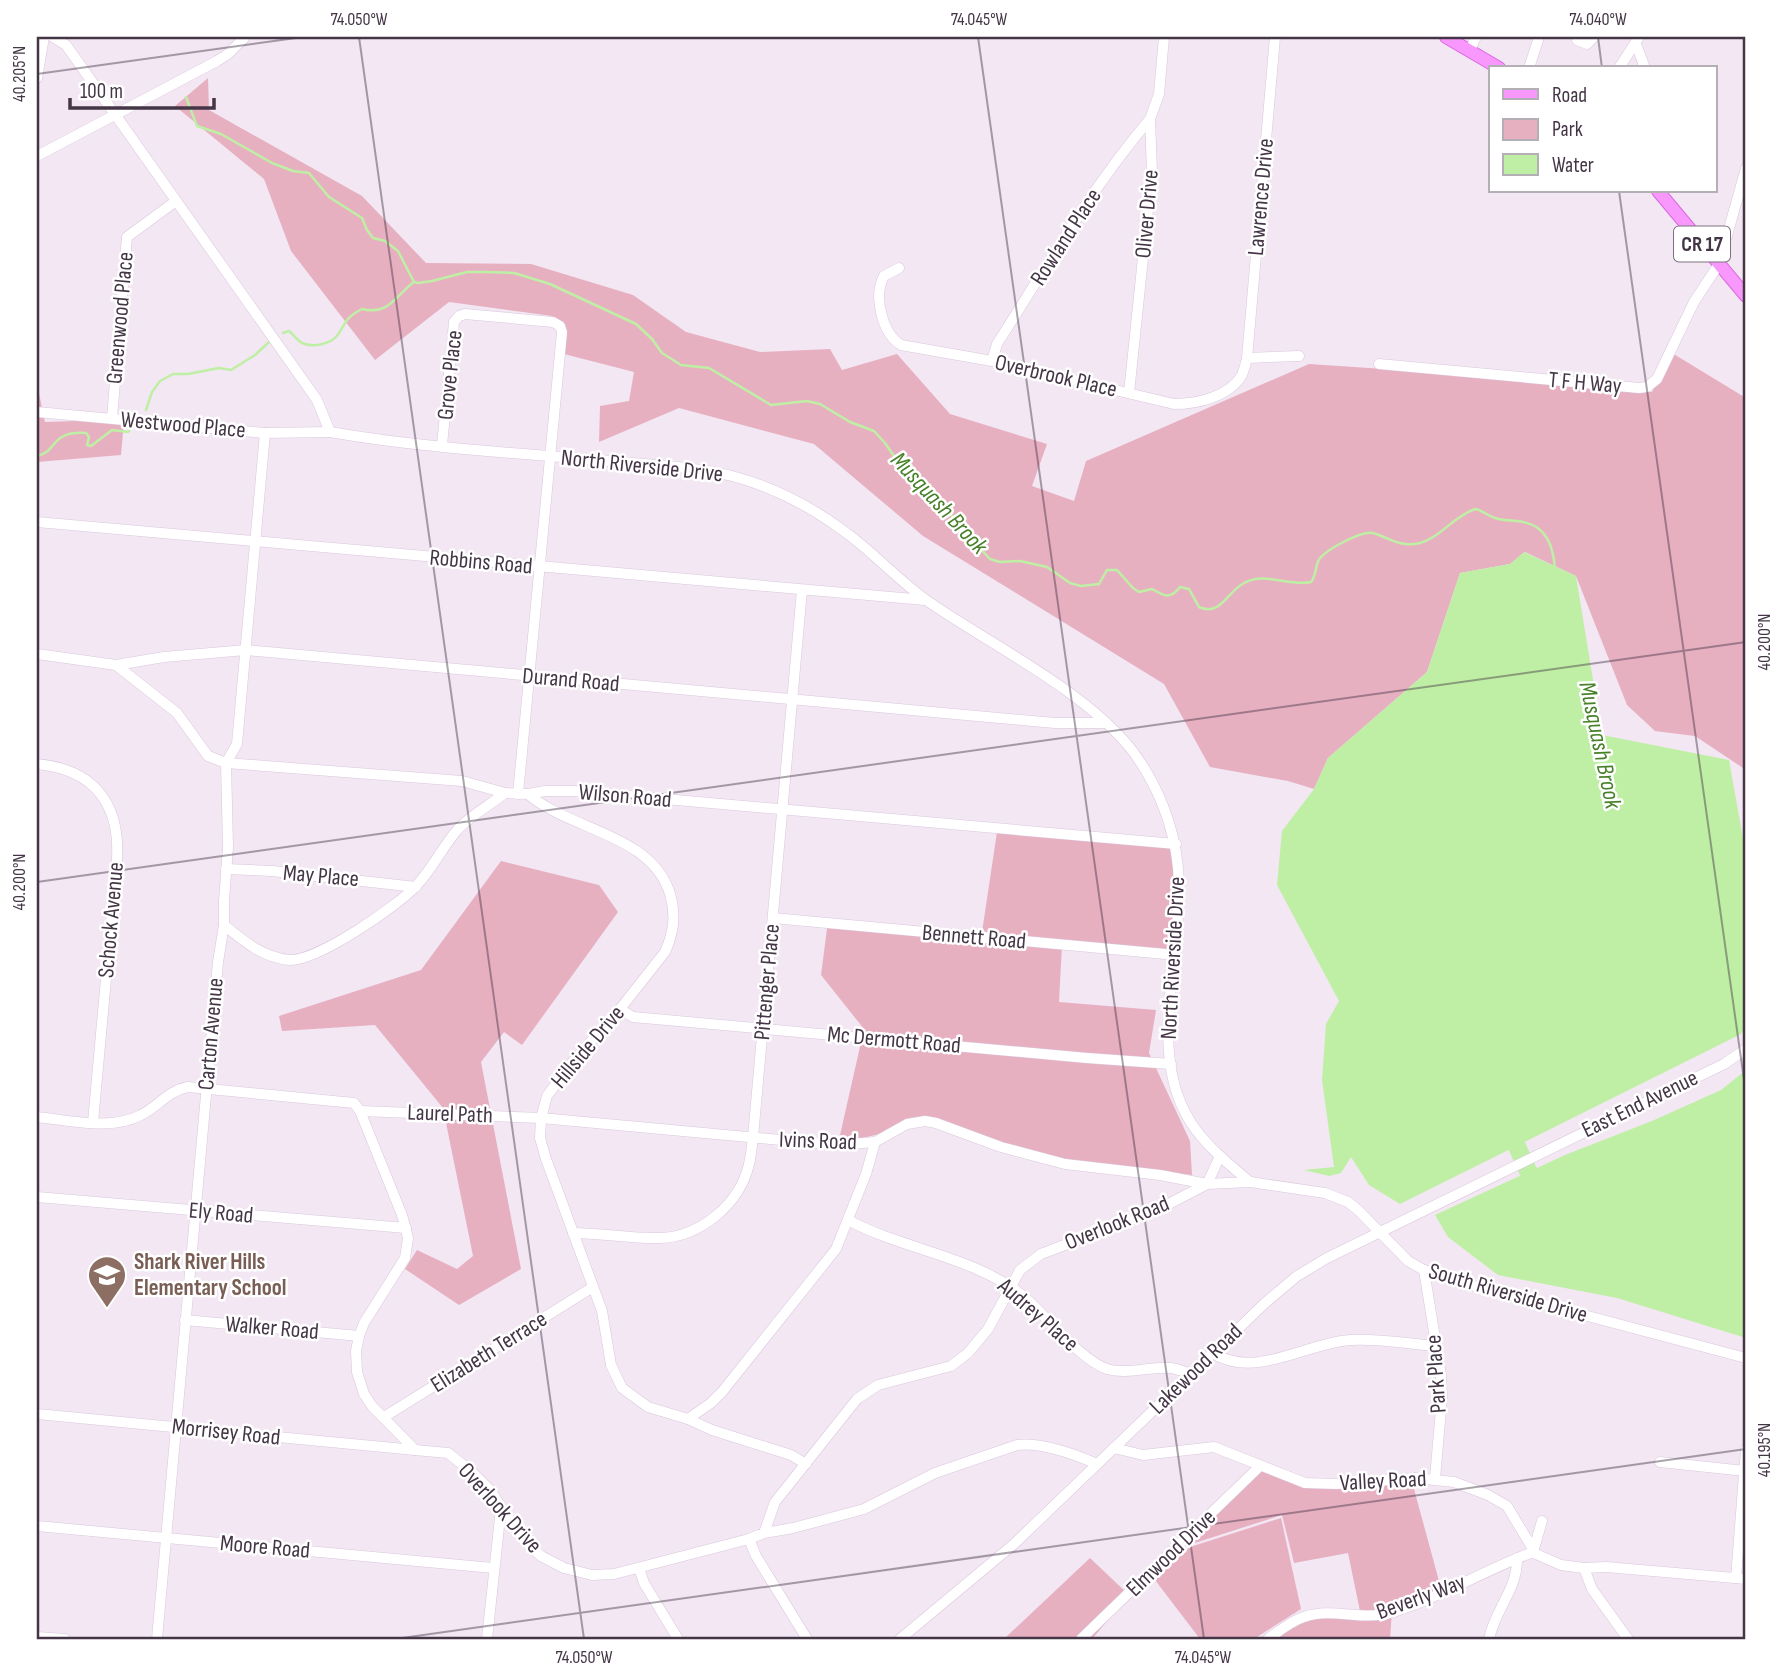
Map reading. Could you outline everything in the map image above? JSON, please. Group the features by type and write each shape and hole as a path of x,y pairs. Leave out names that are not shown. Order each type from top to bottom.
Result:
{"main road":[{"path":"1446,37 1496,66"},
{"name":"CR 17","path":"1659,192 1746,296"}],"street":[{"path":"37,78 44,37"},
{"path":"53,37 66,45 317,400 330,432"},
{"path":"37,156 217,61 229,54 245,37"},
{"name":"Oliver Drive","path":"1129,393 1152,171 1150,119 1159,94 1164,37"},
{"name":"Lawrence Drive","path":"1247,358 1275,37"},
{"path":"1470,50 1476,37"},
{"path":"1530,66 1539,37"},
{"path":"1577,40 1587,44 1594,37"},
{"path":"1620,66 1638,40"},
{"path":"1638,40 1644,66"},
{"name":"Rowland Place","path":"992,361 997,344 1097,188 1150,119"},
{"path":"1719,264 1746,168"},
{"name":"Greenwood Place","path":"112,418 127,237 176,201"},
{"name":"T F H Way","path":"1380,364 1647,387 1657,379 1694,302 1719,264"},
{"name":"Overbrook Place","path":"899,268 884,276 878,296 890,336 901,345 946,351 1174,404 1202,401 1219,394 1242,375 1247,358"},
{"name":"Grove Place","path":"442,445 456,319 465,314 553,322 560,326 562,332 550,456"},
{"path":"1247,358 1299,356"},
{"name":"Westwood Place","path":"37,412 265,433 330,432"},
{"name":"North Riverside Drive","path":"330,432 702,470 768,487 802,503 836,525 926,600 1063,689 1106,723 1129,747 1153,782 1176,844 1180,882 1169,1028 1174,1086 1183,1109 1196,1130 1250,1182"},
{"name":"Carton Avenue","path":"157,1639 206,1088 224,925 229,826 226,763 237,744 265,433"},
{"path":"523,794 530,677 550,456"},
{"name":"Robbins Road","path":"37,522 926,600"},
{"name":"Pittenger Place","path":"573,1233 661,1238 679,1236 698,1228 723,1210 738,1191 749,1165 802,590"},
{"name":"Durand Road","path":"37,654 116,665 246,649 1055,723 1106,723"},
{"path":"116,665 177,713 208,756 226,763"},
{"name":"Wilson Road","path":"226,763 462,781 505,793 574,791 1176,844"},
{"name":"Schock Avenue","path":"37,764 71,771 87,780 107,804 116,831 117,858 93,1122"},
{"path":"224,925 257,950 279,958 298,960 309,957 391,908 416,887 460,827 505,793"},
{"name":"Hillside Drive","path":"523,794 565,818 641,853 654,864 667,885 674,920 671,937 662,957 551,1089 541,1118 540,1138 605,1323 611,1365 622,1388 648,1407 791,1455 806,1464"},
{"name":"May Place","path":"226,869 272,871 416,887"},
{"name":"Bennett Road","path":"773,918 1175,955"},
{"name":"Mc Dermott Road","path":"620,1009 633,1017 1171,1064"},
{"name":"East End Avenue","path":"1532,1157 1724,1064 1746,1049"},
{"path":"37,1117 122,1122 135,1118 178,1089 206,1088 354,1103 360,1111 406,1228 407,1255 364,1323 359,1336 356,1361 360,1384 372,1406 415,1450"},
{"name":"Laurel Path","path":"360,1111 541,1118"},
{"name":"Ivins Road","path":"541,1118 836,1145 875,1142 907,1124 925,1121 936,1122 1041,1159 1207,1184 1250,1182"},
{"path":"688,1419 711,1403 836,1249 875,1142"},
{"path":"1207,1184 1220,1156"},
{"name":"Lakewood Road","path":"900,1639 1014,1544 1297,1276 1327,1258 1532,1157"},
{"name":"South Riverside Drive","path":"1250,1182 1304,1189 1338,1197 1358,1210 1408,1261 1424,1270 1468,1285 1746,1359"},
{"name":"Overlook Road","path":"1010,1287 1020,1270 1041,1254 1161,1208 1207,1184"},
{"name":"Ely Road","path":"37,1197 406,1228"},
{"name":"Audrey Place","path":"848,1220 895,1241 996,1277 1024,1296 1086,1356 1110,1370 1171,1368 1191,1374"},
{"name":"Park Place","path":"1424,1270 1437,1346 1442,1398 1435,1478"},
{"name":"Elizabeth Terrace","path":"384,1417 593,1287"},
{"path":"1010,1287 988,1329 968,1353 951,1366 888,1381 863,1395 772,1508 764,1533 864,1509 935,1473 1017,1445 1030,1444 1057,1450 1097,1464"},
{"name":"Walker Road","path":"185,1320 359,1336"},
{"path":"1213,1353 1225,1361 1236,1362 1278,1359 1348,1340 1437,1346"},
{"name":"Morrisey Road","path":"37,1414 415,1450"},
{"name":"Valley Road","path":"1114,1448 1143,1455 1214,1447 1305,1483 1337,1484 1415,1478 1454,1482 1498,1499 1516,1518 1534,1552"},
{"path":"1542,1521 1534,1552 1561,1565 1741,1579 1746,1449"},
{"name":"Overlook Drive","path":"415,1450 452,1455 490,1490 523,1539 564,1568 600,1575 639,1568 764,1533"},
{"path":"1661,1462 1745,1471"},
{"name":"Elmwood Drive","path":"1081,1639 1260,1466"},
{"path":"487,1639 502,1508"},
{"name":"Moore Road","path":"37,1526 494,1568"},
{"path":"749,1539 756,1556 807,1639"},
{"name":"Beverly Way","path":"1268,1639 1305,1617 1330,1614 1366,1617 1388,1613 1534,1552"},
{"path":"1489,1639 1496,1615 1516,1577 1517,1558"},
{"path":"639,1568 644,1583 677,1639"},
{"path":"1584,1568 1592,1589 1628,1639"},
{"path":"914,1639 915,1627"},
{"path":"37,1637 65,1639"}],"green space":[{"path":"208,78 209,110 362,196 426,263 531,264 633,295 686,332 760,352 830,349 842,370 897,354 950,414 1047,444 1032,486 1074,501 1086,461 1309,364 1652,392 1672,353 1746,398 1746,770 1695,736 1655,731 1627,705 1576,576 1525,552 1510,564 1460,573 1427,672 1328,758 1314,789 1288,781 1210,767 1164,684 923,536 814,444 679,408 599,442 600,406 629,401 634,372 564,354 552,316 449,302 375,360 291,251 264,179 175,106"},
{"path":"37,384 45,422 124,422 121,455 37,462"},
{"path":"997,832 1177,846 1176,954 1062,945 1059,1002 1156,1010 1149,1053 1190,1141 1192,1175 1046,1160 937,1120 838,1144 864,1029 821,975 828,921 982,932"},
{"path":"501,861 599,885 618,912 522,1045 504,1032 481,1062 521,1269 459,1305 405,1269 417,1250 457,1269 473,1256 443,1108 375,1025 282,1031 279,1016 421,970"},
{"path":"1260,1466 1313,1485 1411,1478 1442,1592 1392,1611 1390,1639 1270,1639 1307,1616 1361,1616 1348,1553 1294,1563 1282,1515 1176,1549"},
{"path":"1281,1518 1301,1609 1254,1639 1200,1639 1155,1580 1190,1547"},
{"path":"1090,1558 1129,1595 1092,1639 1004,1639"}],"water":[{"path":"1524,552 1576,576 1602,735 1729,760 1746,855 1746,1026 1741,1034 1400,1204 1369,1185 1351,1157 1341,1173 1329,1176 1304,1170 1334,1167 1322,1080 1326,1024 1339,1001 1277,885 1282,831 1314,789 1328,758 1427,672 1460,573 1510,564"},
{"path":"1746,1070 1746,1338 1617,1298 1498,1275 1448,1237 1435,1215 1565,1155 1721,1090"}],"waterway":[{"path":"186,97 197,126 221,134 272,163 293,171 309,173 329,197 362,218 373,238 385,241 398,251 414,282"},
{"name":"Musquash Brook","path":"283,333 289,331 300,342 307,344 322,344 336,337 353,314 362,309 379,310 386,307 414,282 432,281 467,272 514,273 550,284 636,324 662,353 681,365 709,368 771,405 807,401 820,404 850,422 874,431 930,502 944,509 970,531 976,544 990,559 1000,562 1020,561 1047,567 1070,583 1081,586 1099,584 1107,570 1117,570 1139,592 1152,589 1167,596 1180,587 1189,589 1199,607 1212,609 1238,587 1252,580 1260,578 1294,583 1311,582 1320,558 1337,545 1354,537 1373,533 1401,543 1420,543 1475,509 1498,519 1523,522 1538,528 1550,545 1555,568"},
{"name":"Musquash Brook","path":"146,410 152,392 160,381 173,374 219,368 231,370 255,355 269,342"},
{"name":"Musquash Brook","path":"37,456 49,450 66,435 86,433 89,437 87,445 91,446 112,430 128,432 132,427"},
{"name":"Musquash Brook","path":"1507,1124 1528,1171 1541,1188"}],"place":[{"name":"Shark River Hills Elementary School","path":"107,1309"}]}
